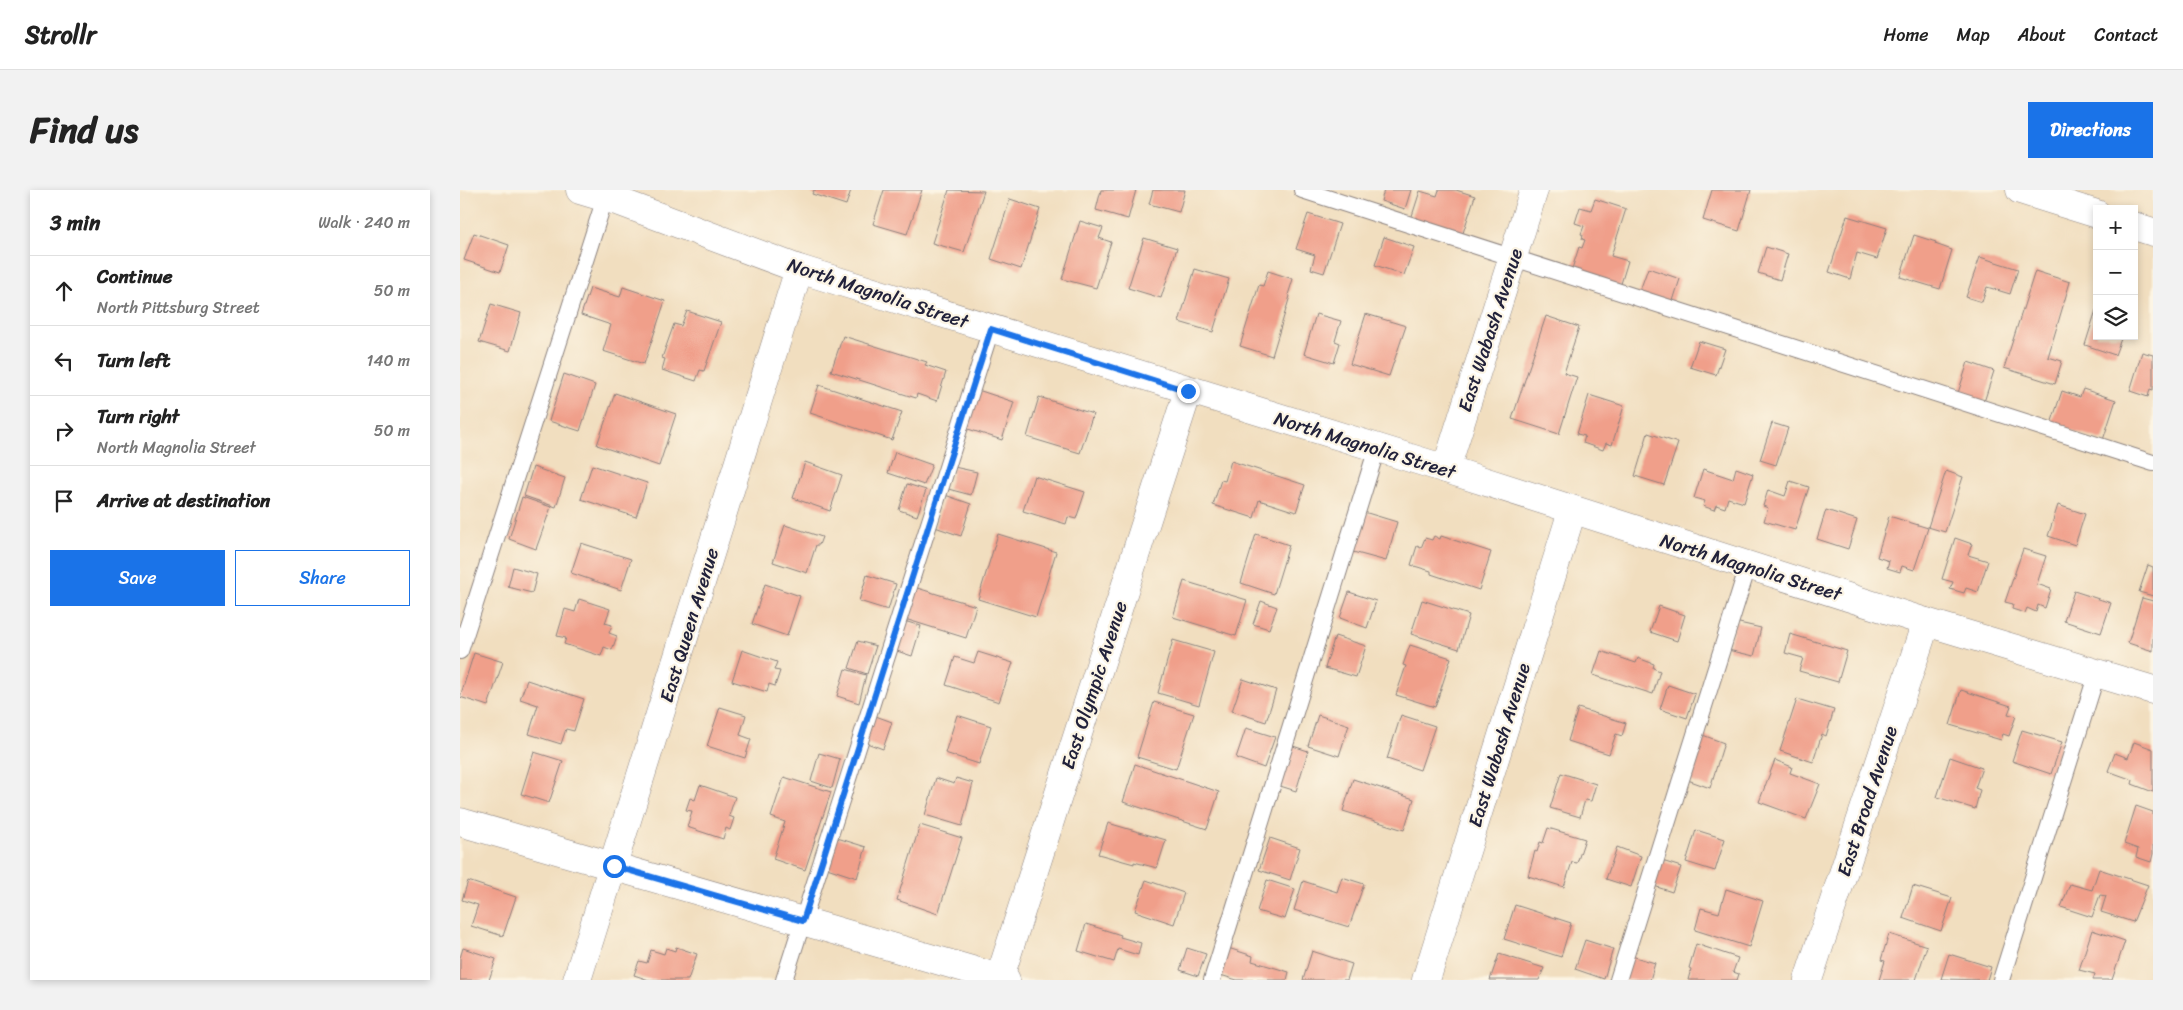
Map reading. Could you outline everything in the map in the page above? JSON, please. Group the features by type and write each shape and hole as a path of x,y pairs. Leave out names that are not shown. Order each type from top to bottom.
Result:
{"street":[{"name":"North Magnolia Street","path":"580,190 616,197 799,269 1188,391 1446,469 1572,511 1926,622 2153,690"},
{"name":"East Wabash Avenue","path":"1446,469 1534,190"},
{"path":"2020,190 2093,213"},
{"path":"2138,227 2153,232"},
{"name":"East Queen Avenue","path":"577,980 799,269"},
{"name":"East Olympic Avenue","path":"1002,979 1188,391"},
{"name":"East Wabash Avenue","path":"1426,980 1572,511"},
{"name":"East Broad Avenue","path":"1808,980 1926,622"},
{"path":"460,822 1002,979"}],"lane":[{"path":"1302,190 2153,463"},
{"path":"460,651 616,197"},
{"path":"784,980 991,329"},
{"path":"1212,980 1377,448"},
{"path":"1618,980 1748,566"},
{"path":"2001,980 2097,673"}],"building":[{"path":"814,190 851,190 846,205 812,194"},
{"path":"884,190 922,190 907,234 873,224"},
{"path":"949,190 984,191 964,252 932,243"},
{"path":"1101,190 1136,190 1128,219 1096,210"},
{"path":"1153,190 1185,190 1179,212 1149,204"},
{"path":"1384,190 1411,190 1405,209 1381,201"},
{"path":"1439,190 1456,190 1475,196 1462,236 1411,219 1420,191 1437,196"},
{"path":"1712,190 1751,190 1739,231 1703,220"},
{"path":"1010,199 1040,209 1021,269 991,259"},
{"path":"1595,199 1626,209 1611,256 1628,261 1620,287 1571,272 1579,247 1582,248 1585,240 1582,239 1583,235 1581,234 1584,226 1575,223 1580,207 1591,210"},
{"path":"1308,214 1340,224 1324,273 1311,269 1315,255 1296,249"},
{"path":"1847,216 1887,228 1877,259 1857,253 1850,279 1829,272"},
{"path":"1080,221 1103,228 1099,238 1111,242 1096,288 1062,279"},
{"path":"474,233 509,245 500,272 464,260"},
{"path":"1914,235 1936,242 1935,244 1952,250 1940,289 1900,277"},
{"path":"1384,237 1414,247 1404,275 1375,265"},
{"path":"1144,238 1177,248 1161,298 1128,288"},
{"path":"1766,247 1788,254 1780,280 1758,273"},
{"path":"1980,257 2018,269 2010,294 1987,287 1982,302 1966,297"},
{"path":"1648,268 1680,279 1671,307 1638,296"},
{"path":"1195,269 1229,279 1213,332 1179,322"},
{"path":"1268,271 1293,279 1288,295 1290,296 1272,356 1240,346 1259,285 1263,286"},
{"path":"2035,271 2070,282 2048,357 2062,361 2055,384 2004,368"},
{"path":"623,287 665,301 644,364 603,351 611,325 581,315 590,288 620,297"},
{"path":"491,304 521,313 510,351 479,342"},
{"path":"687,311 721,322 704,371 700,370 696,381 662,370 665,359 662,358 674,324 681,326"},
{"path":"1316,314 1341,321 1335,341 1340,343 1334,363 1304,354"},
{"path":"1366,314 1406,326 1389,376 1350,364"},
{"path":"1546,316 1579,327 1564,373 1577,377 1559,434 1512,419"},
{"path":"2093,320 2093,340 2121,340 2115,355 2085,345"},
{"path":"843,336 927,362 925,365 946,372 937,401 917,394 916,398 831,371"},
{"path":"1699,341 1725,349 1716,375 1690,367"},
{"path":"2142,352 2153,355 2153,390 2150,389 2148,397 2130,391"},
{"path":"1968,362 1994,371 1984,402 1958,393"},
{"path":"564,374 595,385 580,431 549,421"},
{"path":"819,385 902,412 892,440 810,413"},
{"path":"975,389 1014,402 1002,440 962,427"},
{"path":"2083,389 2116,400 2103,440 2051,424 2062,391 2080,397"},
{"path":"615,393 676,414 659,466 597,445"},
{"path":"1589,395 1624,406 1612,445 1606,443 1603,450 1583,443 1585,436 1577,434"},
{"path":"1039,397 1093,414 1080,453 1027,437"},
{"path":"1772,423 1788,428 1776,465 1760,460"},
{"path":"1648,433 1678,443 1664,485 1635,476"},
{"path":"895,452 932,465 924,485 888,473"},
{"path":"1231,461 1305,485 1296,512 1259,500 1254,518 1213,505 1221,480 1225,481"},
{"path":"805,462 842,475 830,511 793,498"},
{"path":"592,465 647,483 636,517 581,499"},
{"path":"533,467 565,478 556,507 524,496"},
{"path":"954,467 977,472 971,495 948,489"},
{"path":"1736,468 1753,474 1744,503 1728,498 1725,508 1716,505 1714,510 1703,506 1705,501 1694,498 1703,469 1733,479"},
{"path":"1946,471 1963,477 1945,532 1928,527"},
{"path":"1034,476 1085,492 1076,519 1068,517 1066,524 1023,511"},
{"path":"1790,481 1809,487 1795,530 1764,521 1768,508 1763,506 1768,490 1785,496"},
{"path":"907,484 926,490 917,516 899,510"},
{"path":"945,495 971,504 961,536 935,527"},
{"path":"522,497 551,507 536,549 509,539"},
{"path":"2058,505 2085,514 2075,545 2048,536"},
{"path":"1826,510 1857,520 1848,549 1817,539"},
{"path":"1364,512 1397,522 1386,561 1353,552"},
{"path":"1889,516 1928,528 1914,570 1902,566 1900,572 1887,568 1889,561 1877,557"},
{"path":"785,525 822,537 819,545 816,545 807,573 773,562"},
{"path":"998,534 1056,552 1036,617 978,599"},
{"path":"1256,534 1289,545 1274,594 1241,583"},
{"path":"1434,536 1440,539 1441,536 1491,552 1479,590 1431,574 1431,571 1411,565 1417,546 1421,548 1425,538 1432,540"},
{"path":"1955,538 1972,544 1968,555 1988,561 1978,592 1966,588 1964,593 1950,589 1953,582 1942,579"},
{"path":"581,543 631,559 621,590 571,573"},
{"path":"2023,549 2046,556 2037,584 2051,589 2045,608 2038,605 2036,612 2027,608 2025,613 2012,609 2013,604 2005,602"},
{"path":"2148,565 2153,567 2153,596 2139,592"},
{"path":"513,567 537,574 532,593 508,587"},
{"path":"867,575 896,584 888,610 859,601"},
{"path":"1184,581 1247,600 1236,636 1173,617"},
{"path":"765,584 800,596 787,636 752,624"},
{"path":"914,587 976,606 966,638 905,619"},
{"path":"2074,591 2111,603 2101,633 2064,621"},
{"path":"1349,592 1376,601 1367,628 1340,618"},
{"path":"2142,598 2153,601 2153,651 2128,643"},
{"path":"579,599 610,609 605,623 612,625 609,633 617,636 612,650 604,647 601,656 564,644 566,638 557,636 565,609 575,612"},
{"path":"1422,600 1469,615 1459,649 1411,634"},
{"path":"1261,601 1277,607 1269,629 1253,624"},
{"path":"1659,606 1685,615 1677,641 1650,632"},
{"path":"904,621 921,626 912,656 894,650"},
{"path":"1735,622 1761,628 1754,656 1728,650"},
{"path":"1790,634 1847,651 1838,682 1799,671 1803,658 1785,653"},
{"path":"1335,636 1366,646 1356,677 1325,668"},
{"path":"1173,640 1214,652 1199,705 1158,693"},
{"path":"858,641 876,646 867,674 849,668"},
{"path":"1410,645 1451,658 1435,707 1396,695 1406,666 1403,665"},
{"path":"742,650 777,662 774,670 780,671 775,686 769,684 767,692 732,681"},
{"path":"1601,651 1636,663 1638,658 1654,664 1653,668 1660,671 1653,694 1593,675"},
{"path":"978,652 1013,663 999,702 946,685 955,657 974,663"},
{"path":"474,653 503,662 488,706 460,697"},
{"path":"845,669 866,675 859,703 837,696"},
{"path":"1243,679 1276,690 1266,722 1232,711"},
{"path":"527,680 584,699 574,731 566,729 561,744 529,734 538,705 520,699"},
{"path":"1668,685 1695,694 1687,718 1660,709"},
{"path":"1961,690 2011,706 2008,714 2016,716 2009,736 2003,734 2001,740 1950,725"},
{"path":"1797,699 1834,710 1826,736 1822,734 1813,762 1780,751"},
{"path":"1154,702 1194,714 1176,769 1137,757"},
{"path":"720,707 746,715 740,735 751,739 745,758 707,746"},
{"path":"1578,708 1626,723 1622,736 1616,734 1609,754 1568,741"},
{"path":"873,715 892,722 883,749 864,742"},
{"path":"957,715 991,726 979,764 945,753"},
{"path":"1318,715 1349,725 1339,756 1308,746"},
{"path":"1401,715 1435,726 1420,770 1387,759"},
{"path":"1246,728 1275,737 1264,768 1236,758"},
{"path":"2022,730 2062,742 2051,774 2012,761"},
{"path":"1700,734 1724,743 1710,788 1685,779"},
{"path":"2134,742 2153,749 2153,792 2132,784 2133,780 2108,771 2115,753 2128,758"},
{"path":"1290,745 1308,751 1296,791 1277,785"},
{"path":"534,752 563,761 549,803 521,794"},
{"path":"819,753 840,759 832,788 811,781"},
{"path":"1950,757 1982,768 1975,788 1980,790 1975,809 1937,797"},
{"path":"1775,760 1792,767 1790,773 1820,784 1806,819 1759,802"},
{"path":"1135,764 1219,792 1207,829 1123,802"},
{"path":"1561,773 1596,784 1591,801 1585,800 1580,817 1550,808"},
{"path":"784,777 831,792 805,870 773,859 785,822 771,817"},
{"path":"936,778 954,784 956,778 973,783 962,826 925,815"},
{"path":"1353,779 1414,799 1404,830 1343,811"},
{"path":"700,785 735,797 729,816 734,818 730,830 726,828 723,839 687,827 692,811 686,810 690,798 695,800"},
{"path":"2136,806 2153,812 2153,854 2151,862 2136,857 2138,849 2124,844"},
{"path":"1108,823 1166,840 1157,868 1098,854"},
{"path":"920,825 962,838 938,914 897,900"},
{"path":"1548,828 1585,839 1577,863 1572,862 1564,887 1528,876 1535,851 1537,852 1540,842 1543,843"},
{"path":"1696,830 1725,839 1715,871 1686,862"},
{"path":"834,837 866,847 857,878 824,867"},
{"path":"1270,838 1300,848 1290,880 1259,870"},
{"path":"1617,847 1641,856 1631,887 1606,879"},
{"path":"1659,860 1681,867 1672,892 1651,885"},
{"path":"2099,869 2148,885 2133,922 2101,912 2106,896 2100,895 2092,917 2061,907 2070,884 2092,890"},
{"path":"1342,877 1364,884 1349,927 1294,910 1303,881 1337,892"},
{"path":"1146,880 1184,893 1174,924 1135,911"},
{"path":"1267,880 1295,889 1285,919 1257,911"},
{"path":"468,881 516,897 503,936 471,926 478,905 462,900"},
{"path":"1913,886 1952,898 1941,931 1903,918"},
{"path":"1726,889 1763,901 1749,947 1695,930 1701,908 1719,913"},
{"path":"1515,905 1571,923 1561,957 1504,939"},
{"path":"1086,924 1141,943 1138,955 1118,949 1114,962 1078,951"},
{"path":"2092,930 2125,941 2112,980 2093,980 2095,974 2079,970"},
{"path":"1889,934 1927,946 1916,980 1879,980 1885,961 1881,960"},
{"path":"1585,940 1613,949 1604,979 1575,969"},
{"path":"1696,944 1738,958 1733,972 1739,974 1737,980 1688,980 1691,969 1689,968"},
{"path":"676,947 697,954 688,980 649,980 634,975 639,961 647,963 651,950 664,954 666,948 675,951"},
{"path":"1225,947 1253,956 1252,961 1289,972 1287,980 1237,980 1217,974"},
{"path":"463,948 496,959 489,980 460,980 460,958"},
{"path":"1187,948 1206,954 1198,976 1180,970"},
{"path":"1312,951 1352,964 1347,980 1303,980"},
{"path":"1499,954 1544,968 1539,980 1490,980"},
{"path":"1949,954 1991,967 1987,980 1941,979"},
{"path":"1628,955 1655,963 1650,980 1620,980"}],"route":[{"path":"614,866 803,921 991,329 1188,391"}]}
